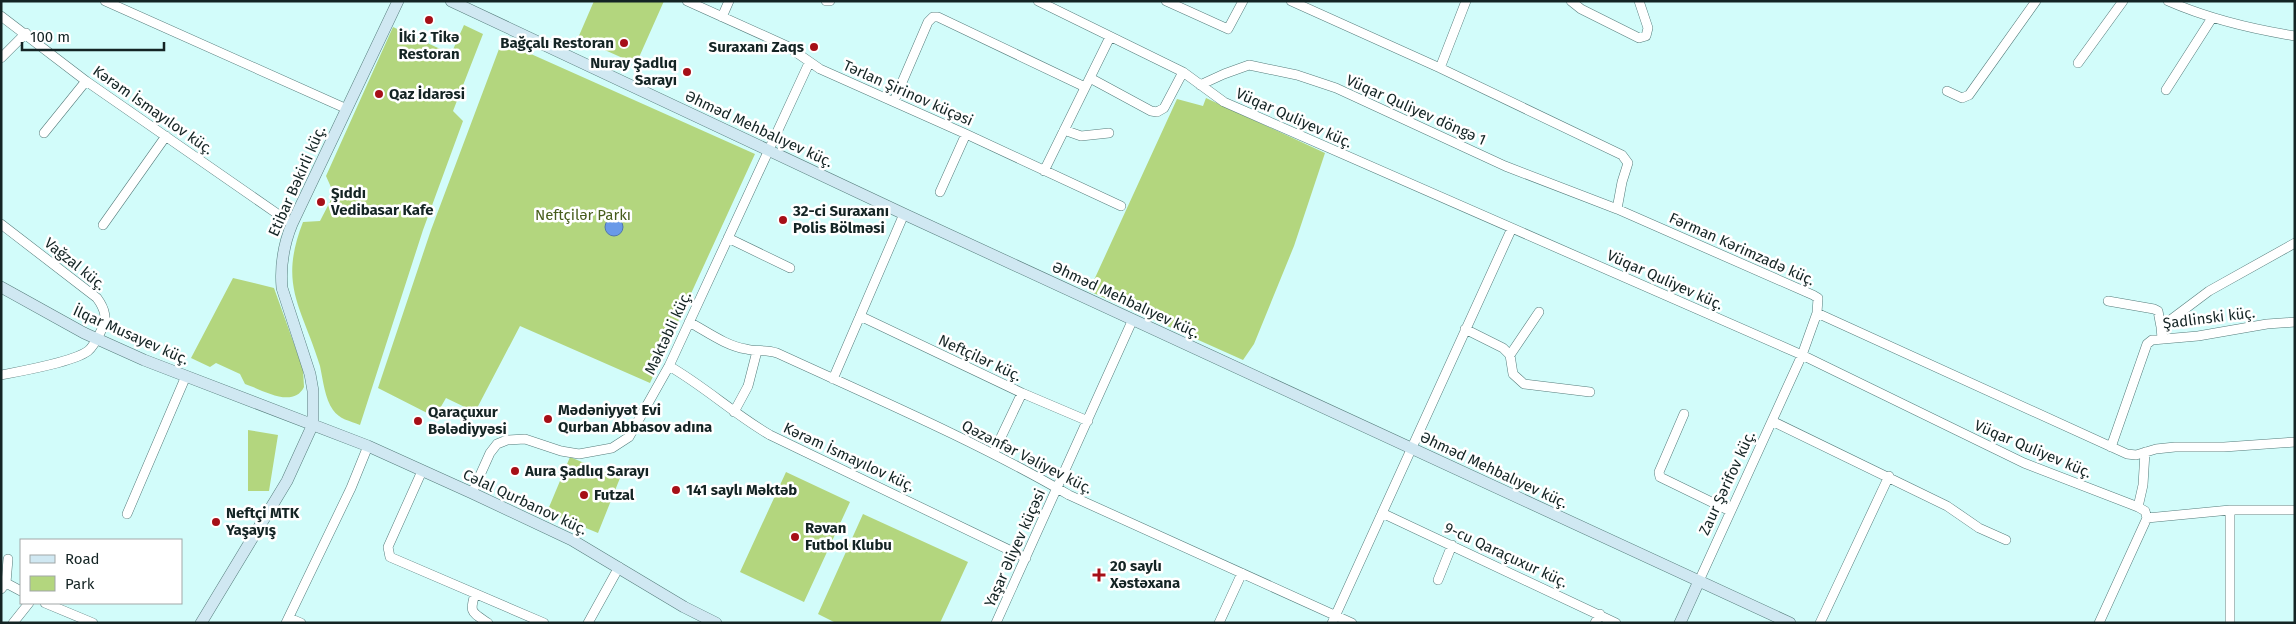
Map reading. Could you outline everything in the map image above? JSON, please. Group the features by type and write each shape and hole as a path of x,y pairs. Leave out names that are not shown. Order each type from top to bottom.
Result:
{"street":[{"path":"105,1 347,109"},
{"name":"Etibar Bəkirli küç.","path":"201,623 287,480 313,424 313,391 310,374 282,288 281,260 292,224 398,1"},
{"name":"Əhməd Mehbalıyev küç.","path":"451,1 768,151 1790,623"},
{"name":"Tərlan Şirinov küçəsi","path":"687,1 786,46 809,63 1122,206"},
{"path":"722,17 729,1"},
{"name":"Vüqar Quliyev küç.","path":"1038,1 1110,38 1183,72 1224,102 1802,355 2024,463 2138,507 2145,511 2147,518"},
{"path":"1166,1 1228,29 1243,1"},
{"path":"1290,1 1440,68 1622,155 1628,163 1618,197 1617,210"},
{"path":"1440,68 1466,1"},
{"path":"1571,1 1581,9 1639,38 1646,36 1648,28 1639,1"},
{"path":"1947,91 1962,98 1969,95 2036,1"},
{"path":"2078,63 2123,1"},
{"path":"2168,1 2212,18 2254,29 2295,36"},
{"name":"Kərəm İsmayılov küç.","path":"1,16 86,81 292,224"},
{"path":"894,101 928,22 933,17 938,17 1085,87"},
{"path":"2166,90 2212,18"},
{"path":"1,58 26,34"},
{"path":"1044,171 1110,38"},
{"name":"Məktəbli küç.","path":"472,493 490,453 497,444 507,440 525,439 561,452 579,454 602,451 621,444 629,437 641,419 669,366 809,63"},
{"name":"Vüqar Quliyev döngə 1","path":"1200,85 1249,65 1261,66 1297,76 1345,92 1506,166 1617,210"},
{"path":"1090,78 1151,111 1157,112 1164,108 1183,72"},
{"path":"44,133 86,81"},
{"path":"1064,130 1081,136 1109,134"},
{"path":"940,192 966,134"},
{"path":"103,225 166,136"},
{"name":"Fərman Kərimzadə küç.","path":"1617,210 1813,295 1818,298 1817,312"},
{"path":"833,378 904,214"},
{"name":"Vağzal küç.","path":"1,224 97,298 105,312 103,328 97,338"},
{"path":"1334,619 1512,228"},
{"path":"728,238 790,268"},
{"path":"2161,327 2209,290 2295,243"},
{"name":"İlqar Musayev küç.","path":"1,287 97,338 144,360 313,424"},
{"path":"2108,301 2158,311 2162,338"},
{"path":"1510,356 1539,312"},
{"path":"1817,312 2127,454 2136,455 2156,449 2175,447 2224,447 2295,442"},
{"name":"Zaur Şərifov küç.","path":"1680,623 1802,355 1817,312"},
{"name":"Neftçilər küç.","path":"860,316 1022,393 1088,421"},
{"name":"Yaşar Əliyev küçəsi","path":"996,623 1133,320"},
{"name":"Qəzənfər Vəliyev küç.","path":"689,322 736,347 757,351 768,350 833,378 993,454 1044,480 1057,489 1242,573 1334,619 1352,623"},
{"name":"Şadlinski küç.","path":"2111,447 2147,344 2152,340 2198,336 2253,326 2295,322"},
{"path":"1465,329 1496,344 1510,356 1513,374 1524,384 1590,392"},
{"path":"1,375 44,366 84,354 90,349 97,338"},
{"path":"734,412 748,386 757,351"},
{"name":"Kərəm İsmayılov küç.","path":"669,366 703,387 734,412 770,435 1026,558"},
{"path":"127,514 186,376"},
{"path":"993,454 1022,393"},
{"path":"1684,414 1660,472 1660,477 1730,511"},
{"path":"1772,421 1958,511 1979,528 2006,540"},
{"name":"Cəlal Qurbanov küç.","path":"313,424 368,446 572,540 684,607 716,623"},
{"path":"301,623 287,620 351,488 368,446"},
{"path":"2138,507 2143,485 2145,452"},
{"path":"422,471 388,547 390,557 544,623"},
{"path":"1820,623 1889,476"},
{"path":"2230,510 2230,623"},
{"path":"2099,623 2147,518 2230,510 2295,510"},
{"name":"9-cu Qaraçuxur küç.","path":"1382,513 1616,623"},
{"path":"1438,580 1452,545"},
{"path":"8,559 4,586 20,591"},
{"path":"588,623 619,567"},
{"path":"1219,623 1242,573"},
{"path":"475,594 470,608 472,613 488,623"},
{"path":"13,623 28,604"},
{"path":"47,604 92,623"},
{"path":"1595,623 1600,614"}],"green space":[{"path":"594,1 664,1 636,64 578,38"},
{"path":"464,25 483,34 453,111 463,121 423,230 360,425 338,416 328,400 320,366 295,296 293,263 296,244 303,222 320,221 334,194 326,176 393,27 451,54"},
{"name":"Neftçilər Parkı","path":"502,41 755,154 650,383 520,326 475,412 446,398 435,417 378,388 431,230"},
{"path":"1206,98 1325,153 1294,246 1254,344 1243,360 1089,291 1177,99 1203,106"},
{"path":"233,278 274,288 303,369 304,387 293,397 277,396 245,384 240,374 216,363 210,367 191,358"},
{"path":"248,430 278,435 269,491 248,491"},
{"name":"Futzal","path":"570,457 620,478 598,533 547,512"},
{"name":"Rəvan Futbol Klubu","path":"786,472 850,502 804,602 740,572"},
{"path":"863,514 968,562 940,623 836,623 818,614"}],"water":[{"path":"614,218 620,221 623,227 620,233 614,236 608,233 605,227 608,221"}],"place":[{"name":"İki 2 Tikə Restoran","path":"429,20"},
{"name":"Bağçalı Restoran","path":"624,43"},
{"name":"Suraxanı Zaqs","path":"814,47"},
{"name":"Nuray Şadlıq Sarayı","path":"687,72"},
{"name":"Qaz İdarəsi","path":"379,94"},
{"name":"Şıddı Vedibasar Kafe","path":"321,202"},
{"name":"32-ci Suraxanı Polis Bölməsi","path":"783,220"},
{"name":"Mədəniyyət Evi Qurban Abbasov adına","path":"548,419"},
{"name":"Qaraçuxur Bələdiyyəsi","path":"418,421"},
{"name":"Aura Şadlıq Sarayı","path":"515,471"},
{"name":"141 saylı Məktəb","path":"676,490"},
{"name":"Futzal","path":"584,495"},
{"name":"Neftçi MTK Yaşayış","path":"216,522"},
{"name":"Rəvan Futbol Klubu","path":"795,537"},
{"name":"20 saylı Xəstəxana","path":"1099,575"}]}
